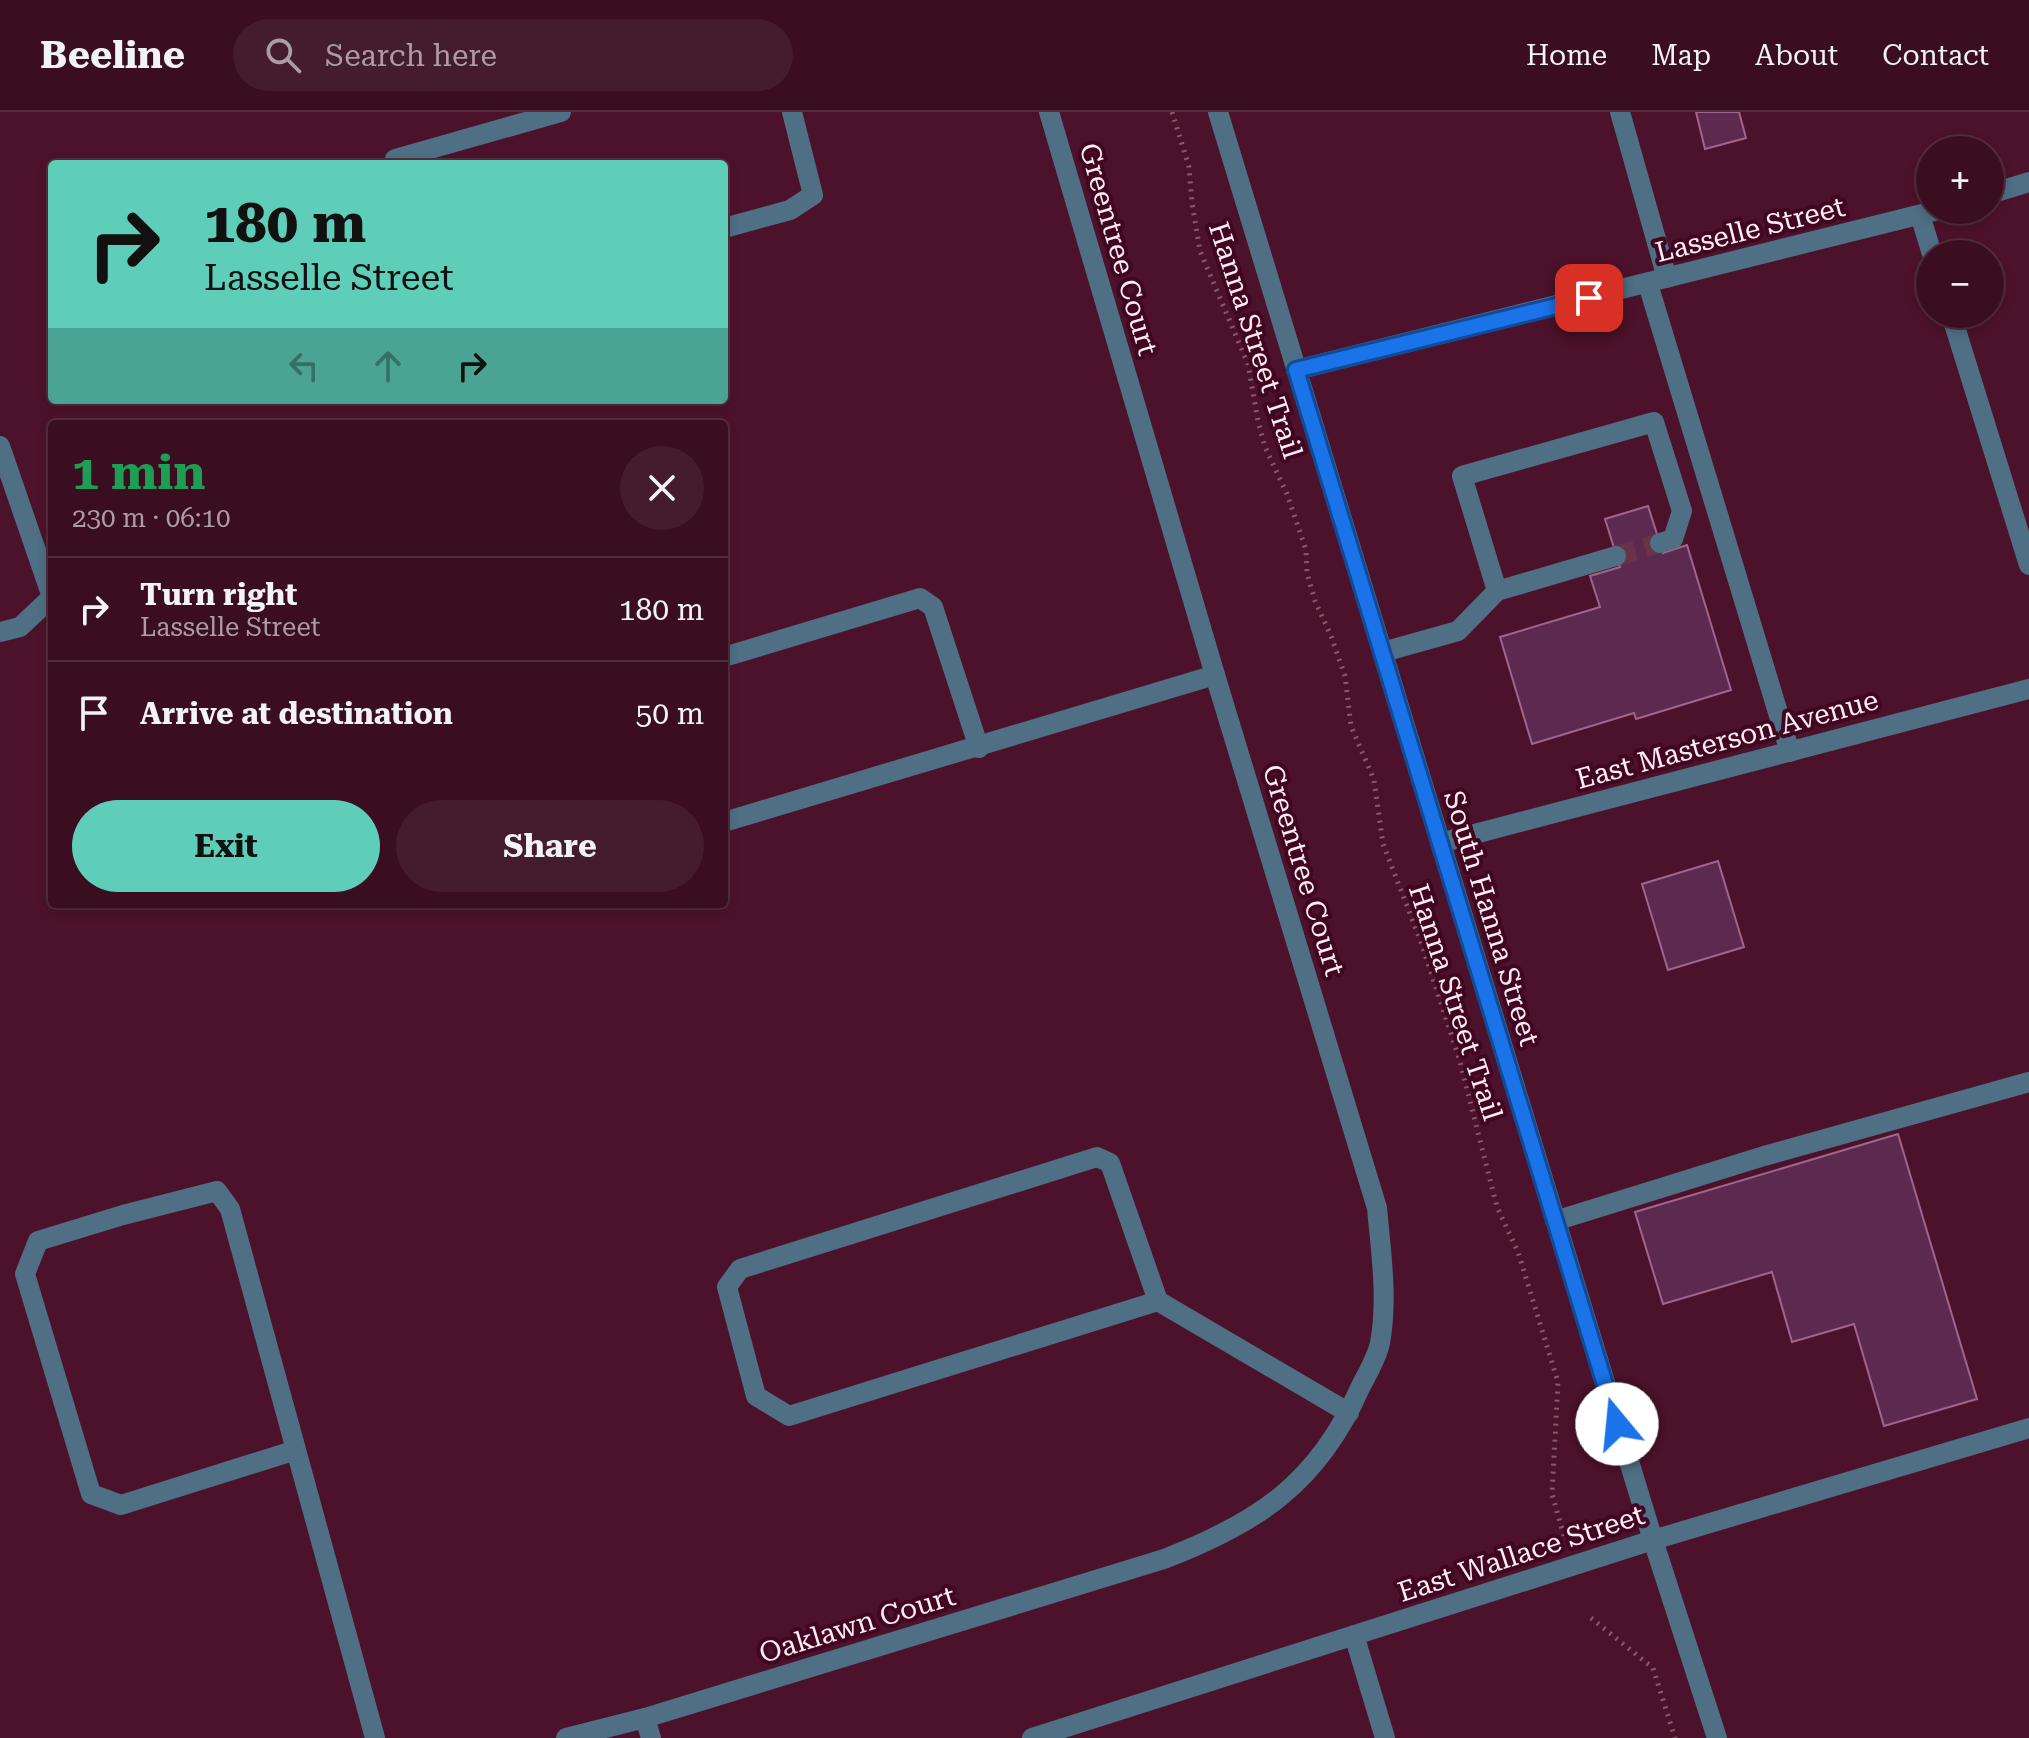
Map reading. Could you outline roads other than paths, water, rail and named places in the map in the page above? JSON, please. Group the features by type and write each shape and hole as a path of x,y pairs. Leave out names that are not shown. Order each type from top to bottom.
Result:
{"street":[{"path":"395,160 561,112"},
{"path":"728,227 790,210 813,195 792,112"},
{"name":"Greentree Court","path":"1049,112 1377,1208 1383,1274 1380,1345 1349,1413 1306,1474 1266,1510 1217,1539 1164,1559"},
{"name":"South Hanna Street","path":"1218,112 1555,1221 1717,1738"},
{"path":"1620,112 1657,281 1790,752"},
{"path":"2004,190 2029,182"},
{"name":"Lasselle Street","path":"1296,370 1916,216"},
{"path":"1955,328 2029,565"},
{"path":"1497,591 1462,476 1654,422 1682,511 1673,539 1660,543"},
{"path":"0,446 48,585"},
{"path":"1383,652 1458,631 1497,591 1616,556"},
{"path":"728,656 920,598 933,607 979,748"},
{"path":"0,632 20,627 48,601"},
{"path":"728,821 1215,675"},
{"name":"East Masterson Avenue","path":"1440,843 2029,689"},
{"path":"1555,1221 1764,1156 2029,1082"},
{"path":"1158,1301 789,1416 756,1396 727,1287 740,1269 1097,1157 1110,1163 1158,1301 1349,1413"},
{"path":"296,1450 121,1505 91,1494 25,1274 38,1241 217,1191 230,1209 375,1738"},
{"name":"East Wallace Street","path":"1032,1738 1653,1540 2029,1428"},
{"name":"Oaklawn Court","path":"566,1738 648,1728 1164,1559"},
{"path":"1354,1635 1385,1738"}],"tunnel":[{"path":"1616,556 1660,543"}]}
